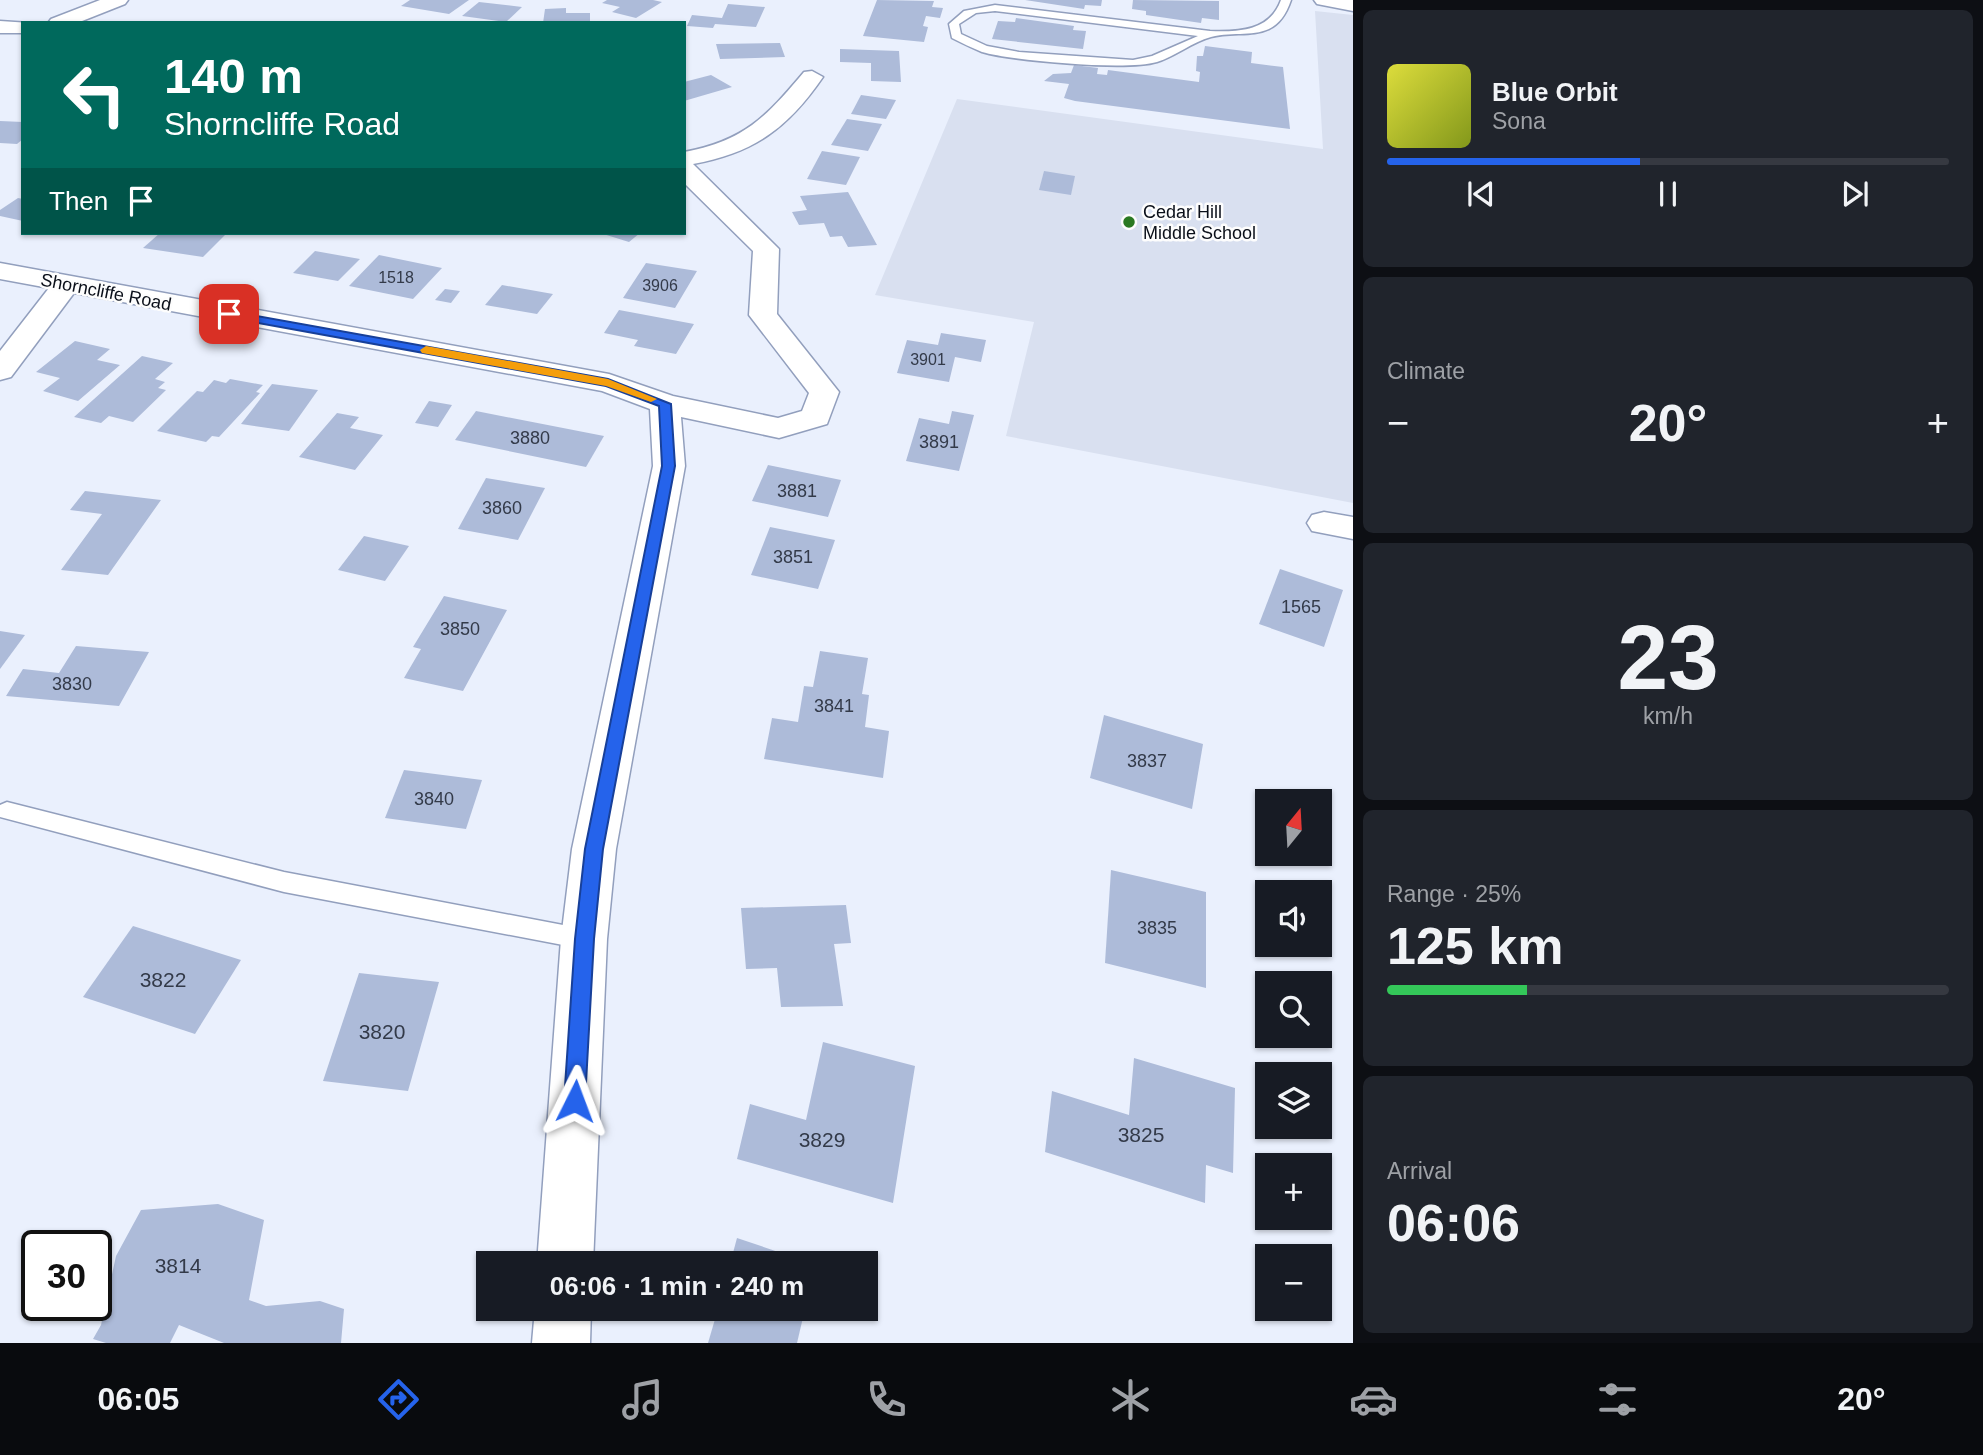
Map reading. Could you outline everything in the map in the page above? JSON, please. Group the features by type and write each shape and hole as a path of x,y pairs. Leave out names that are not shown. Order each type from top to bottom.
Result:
{"street":[{"path":"63,21 118,0"},
{"path":"1293,0 1303,0"},
{"path":"1324,0 1353,5"},
{"path":"0,27 21,27"},
{"path":"686,159 715,154 747,144 771,124 812,77"},
{"name":"Shorncliffe Road","path":"0,271 608,383 665,404 779,428 816,416 824,392 762,315 766,249 686,171"},
{"path":"0,372 66,285"},
{"path":"566,1251 584,939 594,849 668,466 665,404"},
{"path":"561,1343 562,1321"}],"lane":[{"path":"1210,33 1155,59 1133,63 984,49 956,36 954,24 961,15 978,9 995,8 1210,33 1258,30 1279,18 1286,0"},
{"path":"7,811 284,882 584,939"}],"shaded area":[{"name":"Cedar Hill Middle School","path":"1315,11 1353,15 1353,503 1006,436 1034,322 875,295 957,99 1323,149"}],"building":[{"path":"410,0 469,0 449,14 401,6"},
{"path":"607,0 662,2 636,18 612,12 620,7 602,3"},
{"path":"877,0 934,1 932,7 943,8 940,18 926,16 923,26 928,27 924,42 863,36"},
{"path":"1025,0 1102,0 1101,6 1085,5 1084,9"},
{"path":"1133,0 1219,1 1219,20 1202,18 1201,23 1146,15 1146,11 1132,9"},
{"path":"479,2 522,7 507,21 462,16"},
{"path":"728,4 765,7 756,27 715,24 713,28 687,26 692,15 722,18"},
{"path":"566,8 566,13 590,13 590,21 543,21 545,9"},
{"path":"1016,18 1074,26 1073,30 1086,31 1083,49 992,39 998,21 1015,22"},
{"path":"780,43 785,57 720,59 716,44"},
{"path":"1205,46 1252,52 1251,63 1283,67 1290,129 1075,101 1064,98 1069,84 1044,81 1053,74 1071,73 1074,65 1098,68 1097,74 1107,75 1108,70 1199,82 1200,72 1196,71 1197,56 1203,56"},
{"path":"840,49 899,51 901,82 871,81 871,63 840,62"},
{"path":"711,75 732,87 686,100 686,81"},
{"path":"861,95 896,100 886,119 851,114"},
{"path":"847,119 882,124 868,151 831,145"},
{"path":"0,121 21,122 21,141 17,144 0,143"},
{"path":"822,151 860,157 846,185 807,179"},
{"path":"1044,171 1075,176 1071,195 1039,190"},
{"path":"848,192 877,245 848,247 842,236 830,237 824,223 799,225 792,212 807,210 800,196"},
{"path":"21,199 21,221 0,216 0,210"},
{"path":"158,235 225,235 203,257 143,248"},
{"path":"606,235 638,235 629,242"},
{"path":"315,251 360,259 338,281 293,273"},
{"path":"379,255 442,268 413,299 349,286"},
{"path":"646,263 697,271 675,308 623,298"},
{"path":"502,285 553,294 537,314 485,305"},
{"path":"445,289 460,291 451,303 435,300"},
{"path":"619,310 694,324 676,354 634,346 638,340 604,333"},
{"path":"941,333 986,340 981,362 955,357 949,382 897,373 907,340 938,345"},
{"path":"75,341 110,349 97,360 120,365 78,401 43,391 60,378 36,372"},
{"path":"142,356 173,363 155,379 165,382 158,388 166,390 133,422 109,416 101,423 74,417"},
{"path":"230,379 263,385 256,392 260,393 219,437 212,436 206,442 157,431 197,391 203,392 214,380 226,383"},
{"path":"272,384 318,390 289,431 241,424"},
{"path":"429,401 452,405 438,427 415,423"},
{"path":"476,411 604,436 586,467 455,440"},
{"path":"952,411 974,415 959,471 906,461 919,418 949,424"},
{"path":"337,413 359,417 350,428 383,435 355,470 299,457"},
{"path":"768,465 841,480 828,517 752,501"},
{"path":"486,478 545,488 518,540 458,529"},
{"path":"85,491 161,500 108,575 61,570 102,514 70,510"},
{"path":"770,527 835,540 818,589 751,575"},
{"path":"364,536 409,546 385,581 338,570"},
{"path":"1280,569 1343,590 1324,647 1259,624"},
{"path":"444,596 507,610 463,691 404,678 421,649 413,647"},
{"path":"0,631 25,635 0,669"},
{"path":"76,646 149,652 119,706 6,696 23,669 59,673"},
{"path":"820,651 868,658 862,694 869,695 865,727 889,731 883,778 764,759 772,718 798,722 804,686 813,687"},
{"path":"1104,715 1203,744 1192,809 1090,778"},
{"path":"404,770 482,780 466,829 385,818"},
{"path":"1111,870 1206,892 1206,988 1105,963"},
{"path":"846,905 851,943 834,944 843,1006 781,1007 777,968 746,969 741,908"},
{"path":"133,926 241,960 195,1034 83,997"},
{"path":"359,973 439,982 408,1091 323,1081"},
{"path":"823,1042 915,1066 893,1203 737,1159 750,1104 806,1120"},
{"path":"1134,1058 1235,1088 1233,1173 1206,1165 1205,1203 1045,1152 1052,1091 1129,1115"},
{"path":"218,1204 264,1220 249,1300 266,1306 320,1301 344,1309 341,1343 224,1343 179,1325 170,1343 106,1343 93,1339 102,1321 112,1321 112,1274 116,1256 141,1210"},
{"path":"737,1238 775,1251 734,1251"},
{"path":"714,1321 802,1321 797,1343 708,1343"}],"slow traffic":[{"path":"426,350 608,383 651,399"}],"place":[{"name":"Cedar Hill Middle School","path":"1129,222"}],"route":[{"path":"229,314 608,383 665,404 668,466 594,849 584,939 575,1101"}]}
